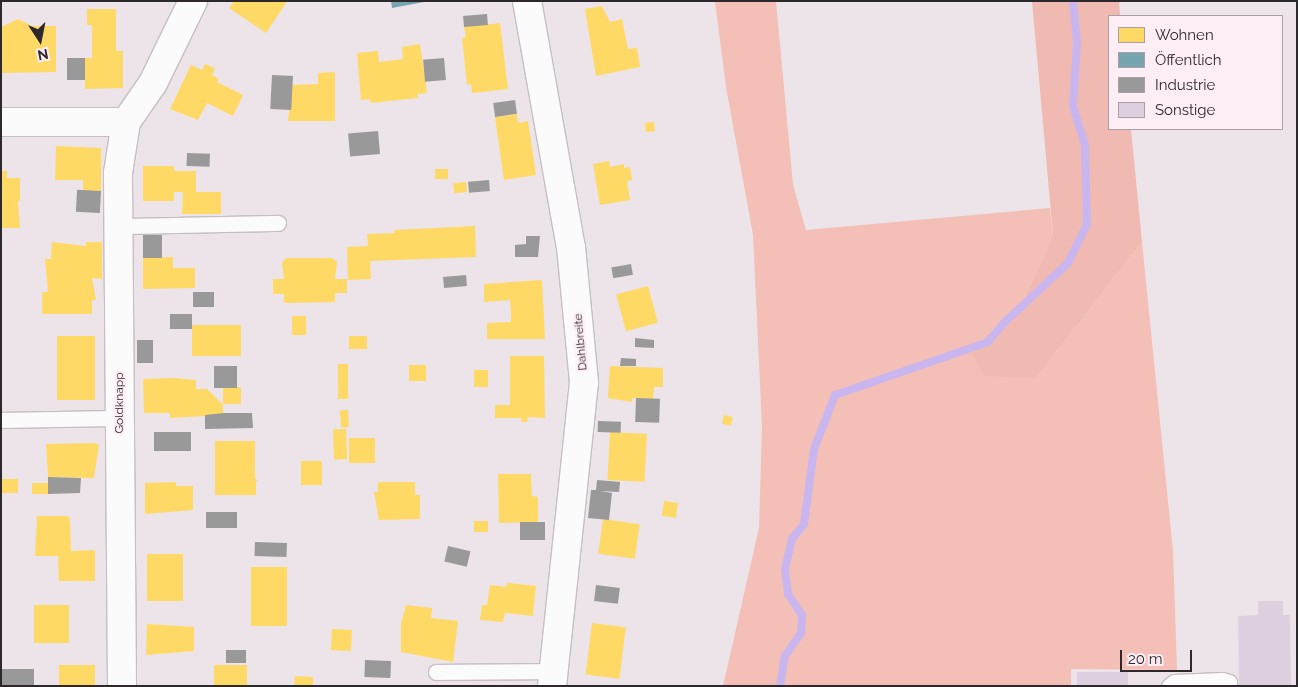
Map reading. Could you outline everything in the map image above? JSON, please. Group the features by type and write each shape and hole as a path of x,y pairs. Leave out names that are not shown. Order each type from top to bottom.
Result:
{"street":[{"path":"1,122 126,122 153,83 194,1"},
{"name":"Dahlbreite","path":"527,1 571,246 584,382 553,678"},
{"name":"Goldknapp","path":"122,686 120,226 118,173 126,122"}],"lane":[{"path":"120,226 278,223"},
{"path":"1,420 120,418"},
{"path":"436,672 553,678"},
{"path":"1169,686 1174,682 1222,680 1229,686"}],"shaded area":[{"path":"715,1 776,1 793,185 806,230 1050,208 1053,235 1019,310 969,349 1036,378 1142,242 1173,551 1177,670 1071,669 1071,686 723,686 759,528 762,427 753,235 726,87"},
{"path":"1032,1 1119,1 1120,15 1108,15 1108,130 1131,130 1142,242 1036,378 984,376 969,349 1019,310 1053,235"}],"building: Wohnen":[{"path":"234,1 285,1 286,3 266,33 229,8"},
{"path":"602,6 610,22 622,19 628,49 637,48 640,67 596,76 585,9"},
{"path":"87,9 116,9 116,51 123,51 123,88 85,89 85,58 92,58 92,25 87,25"},
{"path":"18,19 32,26 56,26 56,72 1,73 1,27"},
{"path":"500,23 508,89 472,93 471,84 467,85 462,38 466,37 464,27"},
{"path":"420,44 427,93 417,94 418,98 371,103 370,99 361,100 357,53 378,51 379,62 403,59 402,47"},
{"path":"205,64 215,68 212,75 219,79 217,82 243,95 233,116 207,103 198,120 170,109 191,65 202,70"},
{"path":"335,72 335,121 288,121 292,85 318,84 318,73"},
{"path":"517,114 518,123 528,121 536,175 504,180 495,117"},
{"path":"654,122 655,131 646,132 645,123"},
{"path":"56,146 101,148 101,191 83,191 83,180 55,180"},
{"path":"609,161 610,167 624,164 624,168 630,167 632,180 627,181 630,200 600,205 593,164"},
{"path":"143,166 174,166 174,171 196,171 196,192 221,192 221,214 182,214 183,192 174,192 174,201 143,201"},
{"path":"435,169 448,169 448,179 435,179"},
{"path":"1,171 7,171 7,178 20,178 20,201 18,201 20,228 1,228"},
{"path":"466,182 467,192 454,193 453,183"},
{"path":"475,226 476,257 370,261 371,279 348,280 347,247 368,246 367,234 394,233 394,230"},
{"path":"52,242 86,246 86,242 102,242 102,279 92,278 96,300 92,300 92,314 42,314 42,292 48,292 45,259 51,259"},
{"path":"173,257 173,268 195,268 195,288 143,289 143,258"},
{"path":"286,258 332,258 337,262 335,279 347,279 347,293 335,293 335,302 284,303 284,294 273,294 273,279 284,279 282,263"},
{"path":"542,280 545,339 487,339 487,323 511,322 511,312 510,300 484,302 484,284"},
{"path":"648,286 658,323 626,331 616,295"},
{"path":"292,316 306,316 306,335 292,335"},
{"path":"192,325 241,325 241,356 192,356"},
{"path":"57,336 95,336 95,400 57,400"},
{"path":"349,336 367,336 367,349 349,349"},
{"path":"510,356 544,356 545,418 528,417 527,422 521,422 521,418 495,418 495,405 510,405"},
{"path":"338,364 348,364 348,399 338,399"},
{"path":"409,365 426,365 426,381 409,381"},
{"path":"610,366 663,368 663,387 654,387 653,399 632,398 632,402 608,398"},
{"path":"474,370 488,370 488,387 474,387"},
{"path":"175,378 196,380 196,389 207,389 223,405 223,415 170,418 170,413 144,413 143,379"},
{"path":"223,387 241,387 241,404 223,404"},
{"path":"340,410 348,410 349,427 341,427"},
{"path":"724,415 733,417 731,426 722,424"},
{"path":"333,429 346,429 347,459 334,459"},
{"path":"610,432 647,434 644,482 607,480"},
{"path":"349,438 375,438 375,463 349,463"},
{"path":"215,441 255,441 255,478 258,481 256,481 256,495 215,495"},
{"path":"95,443 99,445 94,478 48,477 46,444"},
{"path":"301,461 322,461 322,485 301,485"},
{"path":"498,474 531,474 532,496 538,497 538,522 499,523"},
{"path":"1,479 18,479 18,493 1,493"},
{"path":"176,482 176,486 193,486 193,510 145,514 145,483"},
{"path":"378,482 415,482 415,495 420,495 420,519 379,520 374,492 378,492"},
{"path":"32,483 48,483 48,494 32,494"},
{"path":"664,501 678,503 676,518 662,516"},
{"path":"37,516 68,516 70,519 71,551 95,550 95,581 59,581 58,556 35,556"},
{"path":"603,519 640,524 635,559 598,554"},
{"path":"474,521 488,521 488,532 474,532"},
{"path":"147,554 183,554 183,601 147,601"},
{"path":"251,567 287,567 287,626 251,626"},
{"path":"507,583 536,586 533,616 505,613 503,622 480,620 482,605 487,605 490,585 506,587"},
{"path":"34,605 69,605 69,643 34,643"},
{"path":"406,605 432,608 431,618 458,621 453,662 401,652 401,624"},
{"path":"592,623 626,627 619,679 586,675"},
{"path":"147,624 194,627 194,651 146,655"},
{"path":"332,629 352,630 351,651 331,650"},
{"path":"59,665 95,665 95,686 59,686"},
{"path":"214,665 247,665 247,686 214,686"},
{"path":"295,676 313,677 313,686 294,686"}],"building: Öffentlich":[{"path":"391,1 424,1 424,2 392,8"}],"building: Industrie":[{"path":"487,14 488,25 464,27 463,16"},
{"path":"67,58 85,58 85,80 67,80"},
{"path":"444,58 446,80 425,82 423,60"},
{"path":"272,75 293,76 291,110 270,109"},
{"path":"515,100 517,114 495,117 493,103"},
{"path":"378,131 380,154 350,157 348,134"},
{"path":"187,153 210,154 210,167 187,166"},
{"path":"489,180 490,191 469,193 468,182"},
{"path":"77,190 101,191 100,213 76,212"},
{"path":"143,235 162,235 162,258 143,258"},
{"path":"526,236 540,236 538,257 515,257 515,245 526,244"},
{"path":"631,264 633,275 613,278 611,267"},
{"path":"466,275 467,286 444,288 443,277"},
{"path":"193,292 214,292 214,307 193,307"},
{"path":"170,314 192,314 192,329 170,329"},
{"path":"635,338 654,340 654,348 635,347"},
{"path":"137,340 153,340 153,363 137,363"},
{"path":"621,358 636,359 636,366 620,366"},
{"path":"214,366 237,366 237,388 214,388"},
{"path":"636,398 660,399 659,423 635,422"},
{"path":"252,413 253,428 205,429 205,415"},
{"path":"598,421 621,422 621,433 598,432"},
{"path":"154,432 191,432 191,451 154,451"},
{"path":"48,477 81,478 80,493 48,494"},
{"path":"597,480 620,482 619,492 600,491 612,493 609,520 588,518 591,490 596,490"},
{"path":"206,512 237,512 237,528 206,528"},
{"path":"520,522 545,522 545,540 520,540"},
{"path":"255,542 287,543 286,557 255,556"},
{"path":"448,546 470,551 467,567 444,562"},
{"path":"596,585 620,588 618,604 594,601"},
{"path":"226,650 246,650 246,663 226,663"},
{"path":"365,660 391,661 390,678 364,677"},
{"path":"1,669 34,669 34,686 1,686"}],"building: Sonstige":[{"path":"1258,601 1283,601 1283,615 1290,615 1291,686 1239,686 1238,616 1258,615"},
{"path":"1077,672 1128,672 1128,686 1077,686"}],"waterway":[{"path":"780,686 785,656 801,633 802,615 788,594 785,569 792,539 804,524 814,449 835,395 988,342 1005,322 1068,263 1087,224 1085,145 1073,106 1077,42 1073,1"}]}
